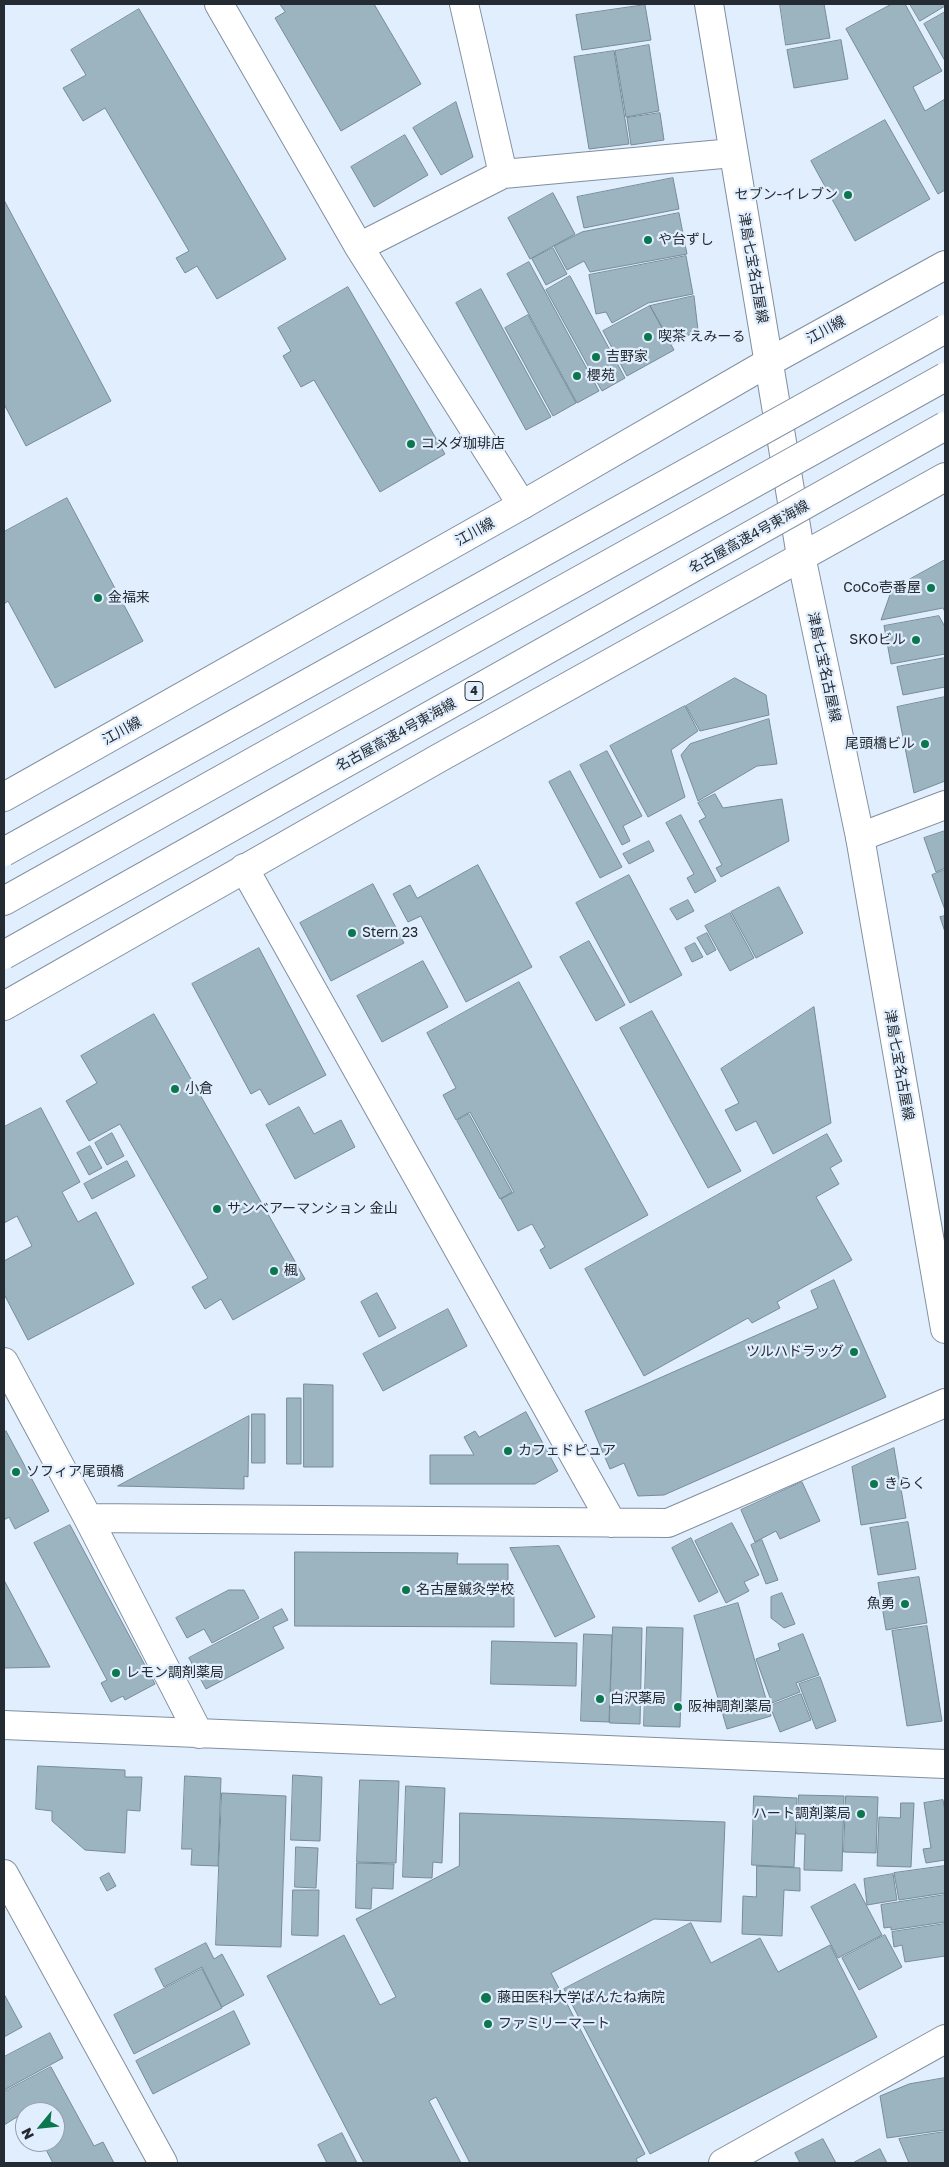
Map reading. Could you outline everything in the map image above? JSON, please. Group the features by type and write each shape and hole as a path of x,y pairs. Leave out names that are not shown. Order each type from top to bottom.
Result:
{"main road":[{"path":"218,4 359,247 522,505"},
{"path":"464,4 504,174"},
{"name":"津島七宝名古屋線","path":"708,4 801,556 860,838 945,1329"},
{"path":"359,247 504,174 733,153"},
{"name":"江川線","path":"4,797 522,505 769,362 945,265"},
{"path":"4,852 945,329"},
{"path":"4,901 945,377"},
{"name":"名古屋高速4号東海線","path":"4,955 945,426"},
{"path":"4,1006 244,868 945,477"},
{"path":"860,838 945,805"},
{"path":"244,868 612,1523"},
{"path":"4,1362 88,1518 199,1734"},
{"path":"88,1518 668,1524 945,1403"},
{"path":"4,1724 199,1734 945,1764"},
{"path":"4,1874 163,2163"},
{"path":"723,2163 945,2039"}],"building":[{"path":"280,4 374,4 421,84 341,131 275,18 285,12"},
{"path":"780,4 824,4 830,38 786,45"},
{"path":"892,4 905,4 942,71 913,87 925,111 945,99 945,190 938,194 846,29"},
{"path":"910,4 945,4 945,6 920,21"},
{"path":"645,5 651,40 582,50 576,15"},
{"path":"139,9 286,259 217,299 197,266 185,273 176,258 189,251 105,108 83,121 63,88 86,75 71,50"},
{"path":"945,12 945,61 924,24"},
{"path":"841,40 848,79 794,88 787,50"},
{"path":"649,45 659,111 626,117 615,51"},
{"path":"614,51 629,144 589,149 574,57"},
{"path":"456,102 473,157 441,175 413,128"},
{"path":"660,113 664,140 631,145 627,118"},
{"path":"885,120 930,199 855,241 811,161"},
{"path":"405,135 428,175 374,207 351,167"},
{"path":"673,178 679,209 584,228 577,197"},
{"path":"553,193 575,234 530,259 508,218"},
{"path":"4,200 111,401 26,446 4,404"},
{"path":"679,213 687,254 590,272 584,261 567,270 554,246 582,232"},
{"path":"553,248 567,274 546,285 532,259"},
{"path":"686,256 693,294 648,303 612,323 606,312 596,314 589,275"},
{"path":"529,262 599,391 577,403 507,274"},
{"path":"570,276 625,378 602,391 546,290"},
{"path":"348,287 445,454 380,492 314,380 301,387 283,356 291,351 278,328"},
{"path":"481,289 551,417 526,430 456,303"},
{"path":"694,296 698,330 672,344 650,306"},
{"path":"650,306 674,350 627,376 603,331"},
{"path":"528,315 576,403 553,416 505,328"},
{"path":"67,498 143,641 55,688 8,601 4,604 4,532"},
{"path":"945,560 945,612 943,608 881,620 892,589"},
{"name":"SKOビル","path":"939,616 945,627 945,654 891,664 884,626"},
{"path":"945,658 945,687 903,695 897,667"},
{"path":"735,678 766,695 769,715 700,731 686,706"},
{"name":"尾頭橋ビル","path":"945,697 945,781 914,793 897,707"},
{"path":"685,706 698,731 671,750 685,797 648,817 610,746"},
{"path":"769,719 777,764 757,766 698,801 681,755 690,744"},
{"path":"607,751 642,816 623,826 630,841 622,845 580,765"},
{"path":"570,771 622,867 600,878 549,782"},
{"path":"715,794 723,808 782,799 789,841 721,877 716,868 722,865 699,821 706,817 698,803"},
{"path":"681,815 716,881 695,893 687,878 694,874 666,823"},
{"path":"945,831 945,868 936,872 924,838"},
{"path":"649,841 654,851 629,864 623,854"},
{"path":"478,865 532,967 466,1002 421,916 408,922 393,894 410,885 417,898"},
{"path":"945,870 945,910 932,875"},
{"path":"629,875 682,975 630,1003 576,903"},
{"name":"Stern 23","path":"373,884 404,943 331,981 300,923"},
{"path":"779,887 803,933 756,958 731,912"},
{"path":"688,900 694,911 677,920 670,909"},
{"path":"730,913 754,958 730,971 705,926"},
{"path":"945,916 945,932 940,917"},
{"path":"707,933 716,950 707,955 697,938"},
{"path":"589,941 625,1005 596,1021 560,957"},
{"path":"695,943 703,957 692,962 685,948"},
{"path":"259,948 326,1075 269,1105 260,1089 251,1094 192,984"},
{"path":"423,961 448,1007 382,1042 357,996"},
{"path":"519,982 648,1215 550,1269 540,1250 545,1247 532,1224 518,1231 501,1199 514,1192 470,1112 456,1120 443,1095 456,1088 427,1033"},
{"path":"814,1007 831,1123 773,1154 756,1121 736,1131 725,1110 739,1103 721,1069"},
{"path":"652,1011 741,1171 708,1188 620,1028"},
{"name":"サンベアーマンション 金山","path":"154,1014 305,1279 233,1320 221,1299 205,1309 192,1287 208,1278 120,1124 89,1141 66,1101 97,1083 81,1056"},
{"path":"299,1107 314,1134 341,1120 355,1147 295,1179 266,1125"},
{"path":"41,1108 80,1182 62,1192 78,1222 96,1212 134,1284 28,1340 4,1294 4,1261 32,1246 17,1216 4,1223 4,1127"},
{"path":"469,1114 512,1192 500,1199 457,1121"},
{"path":"112,1133 124,1156 107,1165 95,1143"},
{"path":"827,1134 842,1161 830,1168 839,1184 816,1197 852,1260 777,1302 780,1308 752,1323 748,1318 644,1376 585,1269"},
{"path":"90,1146 102,1168 89,1175 77,1153"},
{"path":"127,1161 135,1176 92,1199 84,1184"},
{"path":"834,1280 886,1397 664,1495 638,1496 624,1463 610,1469 585,1411 818,1308 811,1291"},
{"path":"377,1293 396,1328 379,1337 361,1302"},
{"path":"448,1309 467,1346 383,1391 363,1354"},
{"path":"304,1384 333,1385 333,1467 304,1467"},
{"path":"287,1398 301,1398 301,1464 287,1464"},
{"path":"526,1412 558,1471 535,1484 430,1484 430,1455 474,1455 464,1437 475,1431 479,1437"},
{"path":"252,1414 265,1414 265,1463 252,1463"},
{"path":"249,1416 248,1477 244,1476 244,1489 118,1486"},
{"name":"ソフィア尾頭橋","path":"6,1431 49,1511 15,1529 9,1517 4,1520 4,1433"},
{"path":"894,1448 906,1518 861,1525 852,1467"},
{"path":"802,1482 820,1521 780,1539 776,1531 755,1542 741,1510"},
{"path":"908,1522 916,1569 878,1575 870,1528"},
{"path":"732,1523 759,1575 744,1582 749,1591 726,1603 695,1541"},
{"path":"70,1525 155,1684 125,1700 123,1696 111,1702 101,1683 107,1680 34,1543"},
{"path":"691,1538 718,1592 699,1602 672,1548"},
{"path":"762,1540 778,1580 766,1584 751,1545"},
{"path":"559,1546 595,1617 555,1637 510,1548"},
{"path":"295,1552 458,1553 457,1564 508,1564 508,1585 514,1584 514,1627 295,1626"},
{"path":"919,1577 927,1623 886,1630 878,1583"},
{"path":"4,1580 50,1667 4,1668"},
{"path":"229,1590 244,1590 259,1618 212,1643 204,1629 187,1638 176,1618"},
{"path":"782,1593 795,1624 784,1628 771,1618 771,1597"},
{"path":"738,1603 771,1716 727,1729 694,1616"},
{"path":"282,1609 288,1620 273,1627 284,1648 206,1689 189,1658"},
{"path":"927,1626 942,1721 907,1726 892,1631"},
{"path":"613,1627 642,1628 640,1724 610,1723"},
{"path":"647,1627 683,1628 680,1727 644,1726"},
{"path":"584,1634 612,1635 609,1722 581,1721"},
{"path":"803,1634 819,1675 796,1683 800,1692 772,1703 756,1659 780,1650 778,1644"},
{"path":"492,1641 577,1643 576,1686 491,1684"},
{"path":"820,1677 836,1721 816,1729 799,1684"},
{"path":"801,1694 811,1720 780,1732 770,1706"},
{"path":"38,1766 125,1770 125,1777 142,1777 140,1811 127,1810 125,1853 85,1850 52,1821 52,1811 36,1809"},
{"path":"293,1775 322,1777 320,1841 291,1840"},
{"path":"185,1776 221,1778 218,1866 191,1865 192,1849 182,1849"},
{"path":"360,1780 399,1781 396,1863 357,1862"},
{"path":"406,1786 445,1788 442,1863 433,1862 432,1878 403,1877"},
{"path":"222,1793 286,1796 281,1947 216,1945"},
{"path":"799,1795 844,1796 842,1871 804,1870 805,1834 797,1834"},
{"path":"754,1796 797,1798 794,1867 752,1865"},
{"path":"846,1796 878,1797 876,1853 844,1852"},
{"path":"943,1800 945,1811 945,1860 926,1863 923,1849 931,1848 924,1803"},
{"path":"901,1803 914,1803 911,1867 877,1866 879,1817 900,1818"},
{"path":"460,1813 725,1822 721,1922 654,1919 551,1973 645,2154 636,2159 638,2163 470,2163 436,2097 429,2101 461,2163 364,2163 267,1976 344,1935 380,2005 396,1997 356,1919 459,1866"},
{"path":"296,1847 318,1848 316,1888 295,1887"},
{"path":"357,1863 394,1864 393,1889 372,1888 371,1909 356,1908"},
{"path":"757,1866 800,1868 800,1891 784,1890 782,1936 742,1934 743,1896 756,1897"},
{"path":"945,1866 945,1893 899,1900 894,1873"},
{"path":"109,1873 116,1886 107,1891 100,1878"},
{"path":"893,1874 897,1900 867,1905 864,1879"},
{"path":"855,1884 882,1935 838,1958 811,1907"},
{"path":"293,1890 319,1890 318,1936 292,1935"},
{"path":"945,1895 945,1922 891,1930 891,1927 884,1928 881,1905"},
{"path":"691,1923 711,1963 760,1938 778,1972 830,1945 877,2037 650,2154 564,1989"},
{"path":"945,1924 945,1956 905,1962 902,1945 894,1947 892,1932"},
{"path":"885,1935 902,1967 859,1990 842,1958"},
{"path":"206,1943 214,1959 222,1954 244,1995 222,2007 202,1967 164,1987 155,1969"},
{"path":"202,1969 222,2008 134,2054 114,2015"},
{"path":"4,1994 22,2027 4,2037"},
{"path":"234,2011 250,2044 153,2094 136,2061"},
{"path":"50,2033 63,2058 4,2090 4,2057"},
{"path":"51,2067 94,2146 103,2142 114,2163 53,2163 47,2152 65,2152 65,2102 15,2102 15,2118 4,2125 4,2092"},
{"path":"945,2078 945,2130 887,2138 880,2096 909,2084"},
{"path":"945,2132 945,2163 909,2163 899,2139"},
{"path":"342,2133 357,2163 327,2163 318,2145"},
{"path":"823,2139 836,2163 800,2163 795,2153"},
{"path":"880,2149 887,2163 853,2163"}],"place":[{"name":"セブン-イレブン","path":"848,195"},
{"name":"や台ずし","path":"648,240"},
{"name":"喫茶 えみーる","path":"648,337"},
{"name":"吉野家","path":"596,357"},
{"name":"櫻苑","path":"577,376"},
{"name":"コメダ珈琲店","path":"411,444"},
{"name":"CoCo壱番屋","path":"931,588"},
{"name":"金福来","path":"98,598"},
{"name":"SKOビル","path":"916,640"},
{"name":"尾頭橋ビル","path":"925,744"},
{"name":"Stern 23","path":"352,933"},
{"name":"小倉","path":"175,1089"},
{"name":"サンベアーマンション 金山","path":"217,1209"},
{"name":"楓","path":"274,1271"},
{"name":"ツルハドラッグ","path":"854,1352"},
{"name":"カフェドピュア","path":"508,1451"},
{"name":"ソフィア尾頭橋","path":"16,1472"},
{"name":"きらく","path":"874,1484"},
{"name":"名古屋鍼灸学校","path":"406,1590"},
{"name":"魚勇","path":"905,1604"},
{"name":"レモン調剤薬局","path":"116,1673"},
{"name":"白沢薬局","path":"600,1699"},
{"name":"阪神調剤薬局","path":"678,1707"},
{"name":"ハート調剤薬局","path":"861,1814"},
{"name":"藤田医科大学ばんたね病院","path":"486,1998"},
{"name":"ファミリーマート","path":"488,2024"}]}
